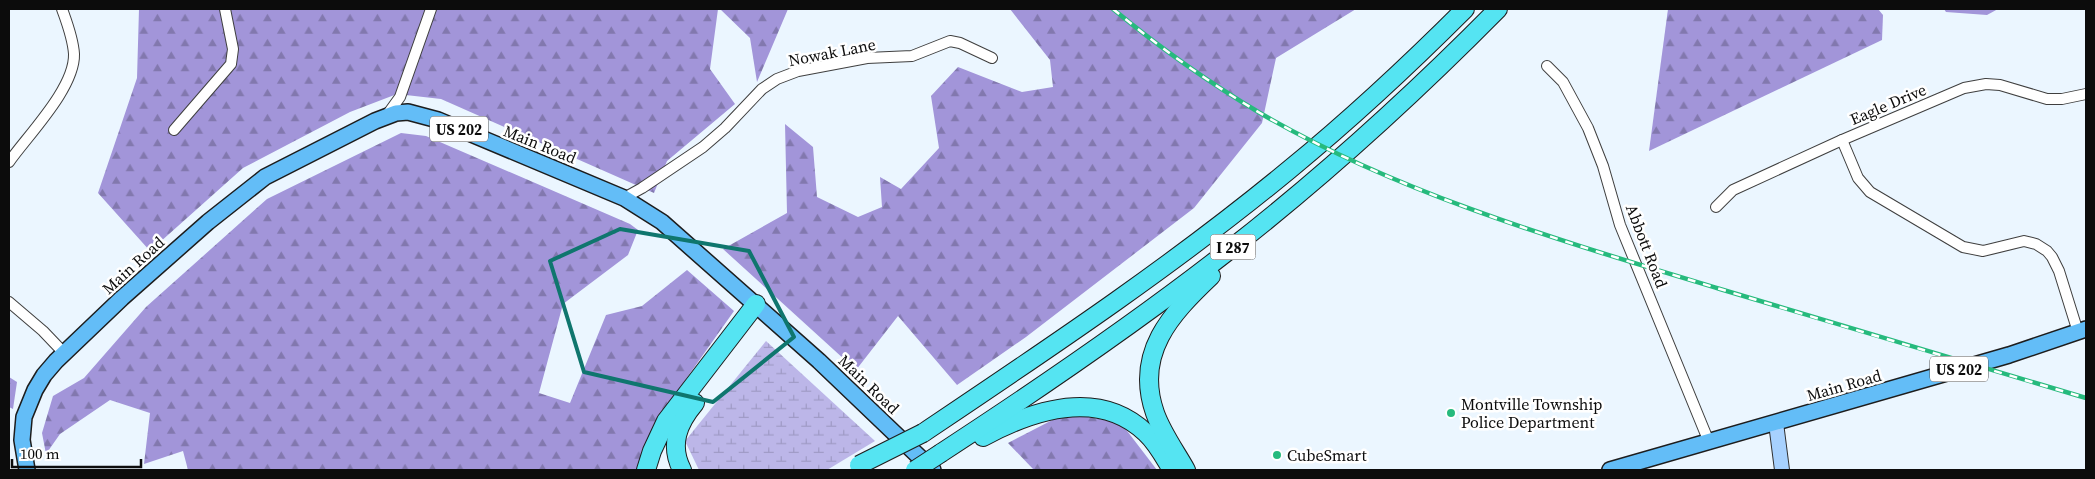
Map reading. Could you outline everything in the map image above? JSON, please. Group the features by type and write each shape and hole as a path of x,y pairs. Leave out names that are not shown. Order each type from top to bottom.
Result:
{"highway":[{"name":"I 287","path":"859,469 923,433 1093,317 1252,200 1366,104 1466,9"},
{"name":"I 287","path":"915,470 940,460 1143,316 1230,250 1306,187 1406,98 1498,9"},
{"path":"1186,470 1159,422 1152,402 1150,369 1158,337 1171,317 1192,295 1306,187"},
{"path":"646,470 652,451 666,421 760,308"},
{"path":"682,470 676,447 681,422 760,308"},
{"path":"922,470 1002,428 1030,416 1068,407 1092,407 1117,414 1138,426 1155,442 1172,470"}],"main road":[{"name":"Main Road","path":"26,469 22,429 30,400 44,374 122,298 208,222 258,181 387,115 408,112 431,117 624,198 662,222 847,387 940,460"},
{"name":"Main Road","path":"1610,470 2009,355 2082,330"},
{"path":"1776,423 1782,470"}],"street":[{"path":"9,162 58,98 69,78 74,54 71,33 62,9"},
{"path":"174,130 231,64 233,49 225,9"},
{"path":"387,115 400,97 431,9"},
{"name":"Nowak Lane","path":"624,198 642,188 703,146 725,128 762,89 777,79 798,71 867,58 912,56 950,41 960,43 992,58"},
{"name":"Abbott Road","path":"1547,66 1563,82 1588,128 1612,194 1620,225 1709,442"},
{"name":"Eagle Drive","path":"1716,207 1733,190 1842,140 1975,85 2000,86 2047,99 2062,100 2086,94"},
{"path":"1842,140 1858,178 1866,189 1963,248 1983,251 2024,241 2036,244 2047,251 2060,271 2082,330"},
{"path":"9,302 64,353"}],"highlighted area":[{"path":"620,229 749,251 794,337 713,402 584,372 550,261"}],"green space":[{"path":"139,9 718,9 710,69 735,104 667,161 654,193 441,99 397,94 350,112 243,168 150,251 98,193 137,78"},
{"path":"720,9 788,9 757,82 750,38"},
{"path":"1010,9 1356,9 1276,58 1262,123 1194,208 1026,337 957,385 898,316 856,370 723,249 787,213 785,124 813,147 817,197 858,217 882,207 880,177 901,189 939,148 931,96 958,67 1022,92 1053,87 1050,60"},
{"path":"1668,9 1878,9 1883,15 1882,40 1649,151"},
{"path":"1944,9 1998,9 1987,15 1946,12"},
{"path":"401,133 426,136 630,224 638,230 628,255 563,304 539,393 570,403 606,315 642,306 687,270 734,311 662,413 640,470 188,470 183,451 144,464 150,413 110,400 60,434 46,454 42,433 53,396 84,378 146,307 267,199"},
{"path":"766,341 875,441 827,470 699,470 685,441"},
{"path":"9,377 17,382 13,409 9,407"},
{"path":"1066,413 1121,423 1157,470 1034,470 1008,443"}],"railway":[{"path":"1113,9 1184,64 1260,113 1314,142 1427,192 1485,214 1603,253 2086,398"}],"place":[{"name":"Montville Township Police Department","path":"1451,413"},
{"name":"CubeSmart","path":"1277,455"}]}
